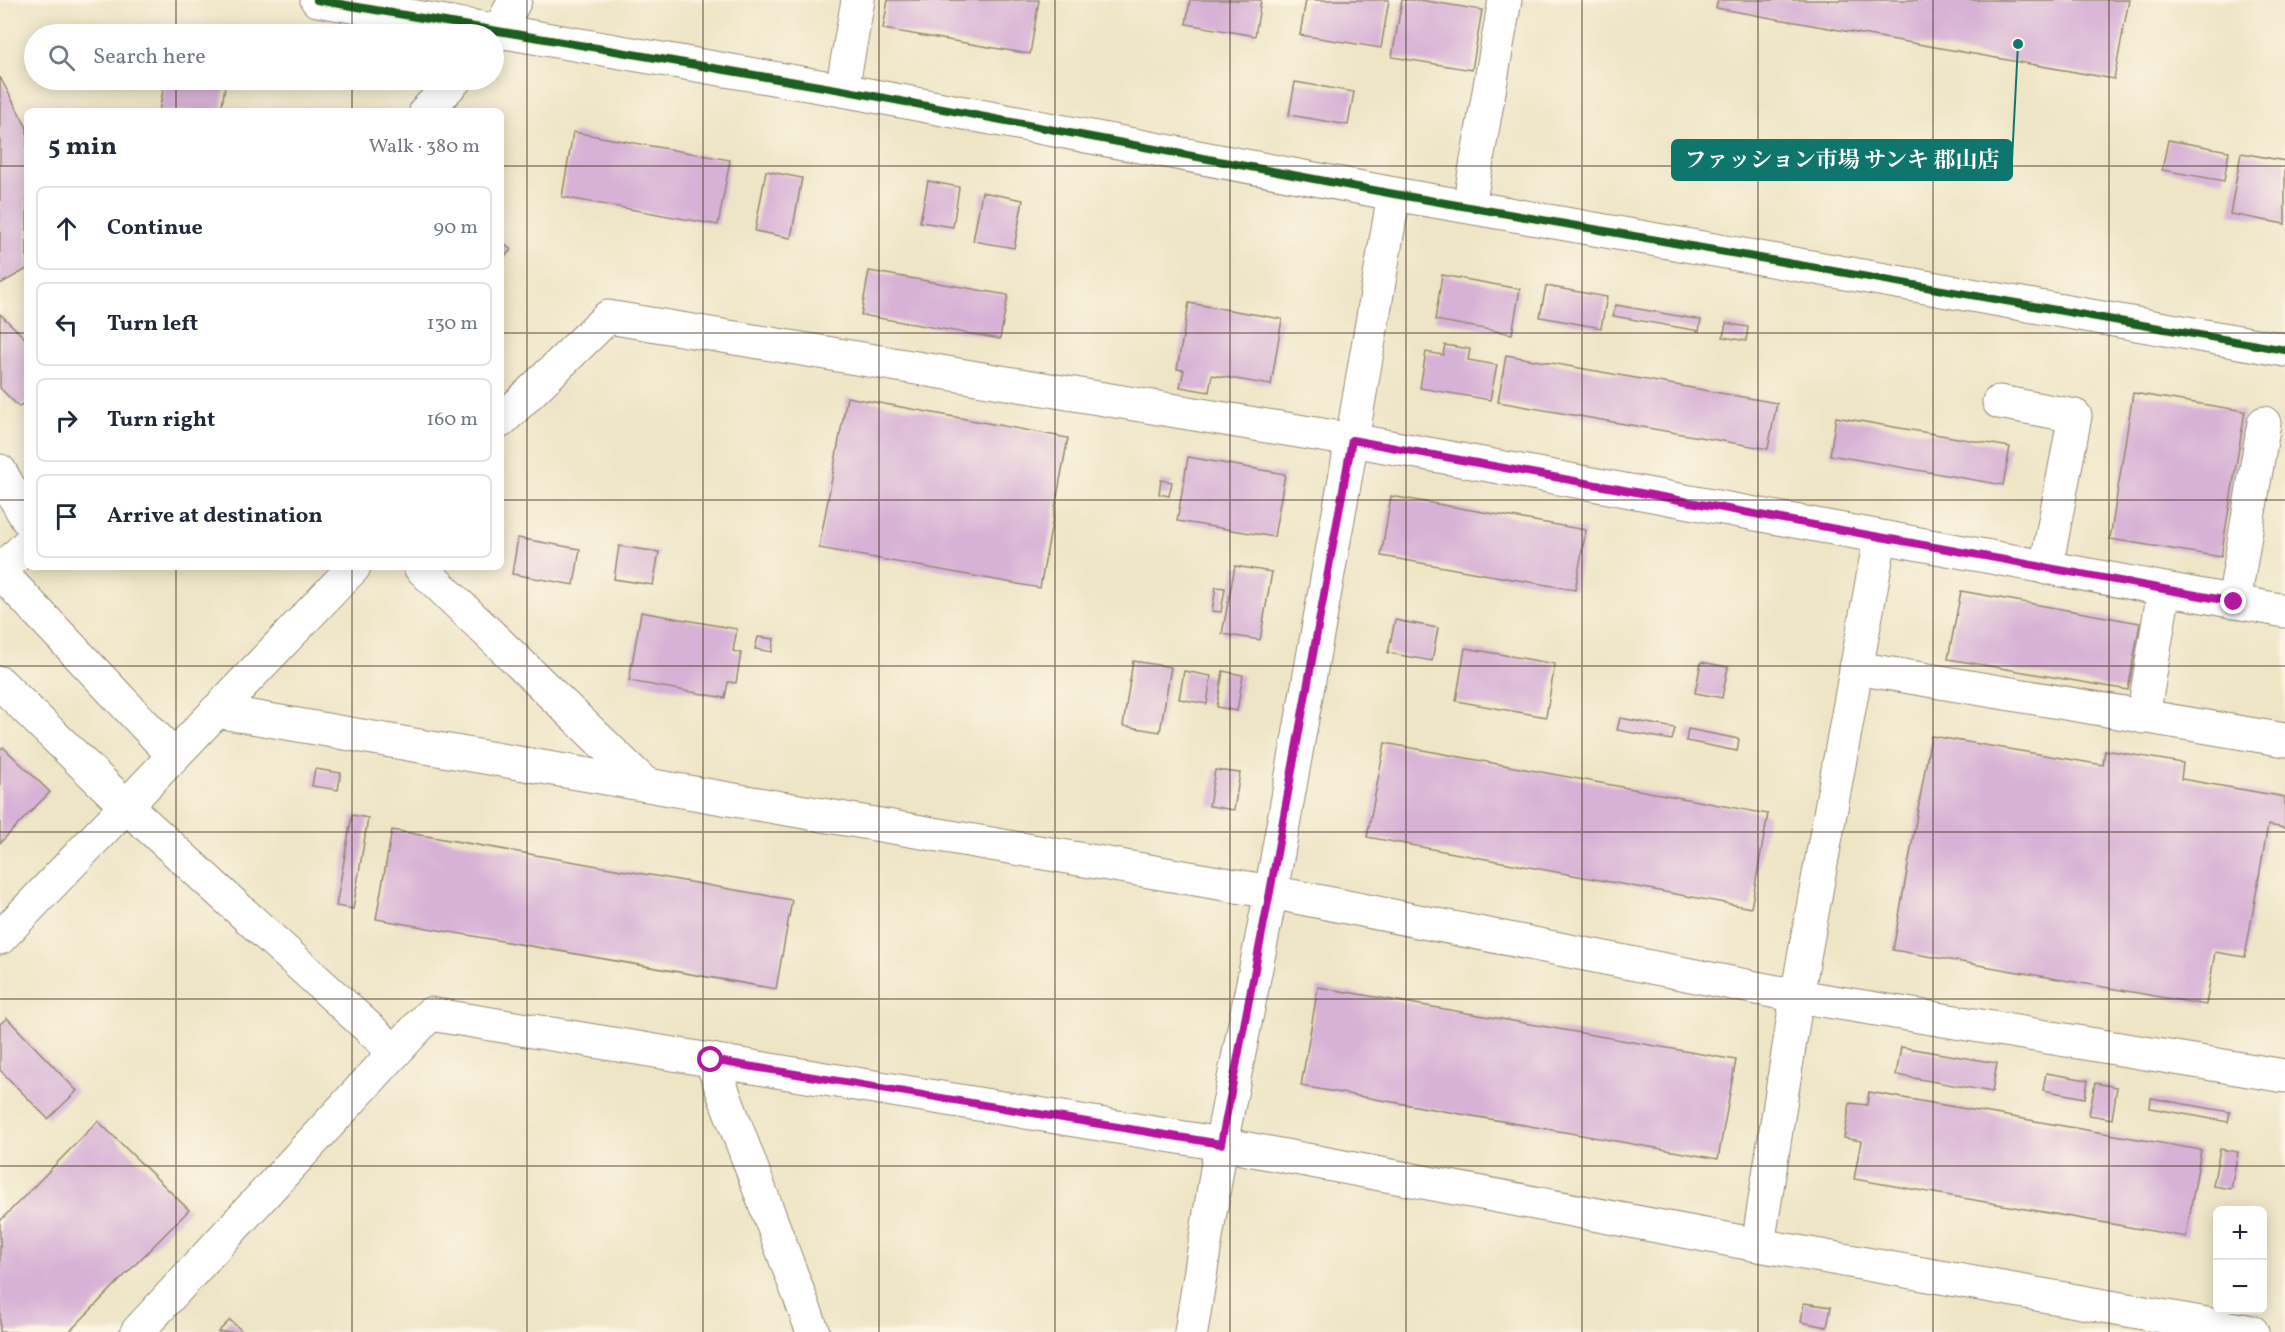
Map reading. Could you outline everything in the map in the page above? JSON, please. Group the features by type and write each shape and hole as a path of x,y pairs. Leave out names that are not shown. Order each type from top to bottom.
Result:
{"street":[{"path":"317,0 443,24"},
{"path":"502,24 515,0"},
{"path":"842,90 858,0"},
{"path":"1469,206 1505,0"},
{"path":"504,35 842,90 1394,194 2285,350"},
{"path":"429,108 446,90"},
{"path":"1191,1332 1221,1144 1270,892 1394,194"},
{"path":"504,418 608,317 1352,440 2285,611"},
{"path":"1999,402 2074,416 2046,568"},
{"path":"2234,602 2264,423"},
{"path":"0,471 24,514"},
{"path":"1758,1245 1797,996 1880,538"},
{"path":"24,548 0,572 173,755"},
{"path":"0,938 351,570"},
{"path":"423,570 645,784"},
{"path":"2143,717 2164,590"},
{"path":"1856,668 2285,740"},
{"path":"0,683 125,805 395,1052"},
{"path":"216,711 1270,892 1797,996 2285,1076"},
{"path":"138,1332 430,1014 1221,1144 1758,1245 2252,1332"},
{"path":"711,1060 813,1332"}],"building":[{"path":"888,0 1039,0 1030,54 883,29"},
{"path":"1190,0 1261,0 1255,36 1186,24"},
{"path":"1306,0 1389,0 1381,48 1300,35"},
{"path":"1402,0 1420,0 1482,10 1472,70 1392,57"},
{"path":"1718,0 2129,0 2114,79 1716,8"},
{"path":"0,77 24,122 24,271 0,284"},
{"path":"1295,82 1354,92 1348,125 1289,115"},
{"path":"163,90 224,90 221,108 160,108"},
{"path":"573,132 730,160 718,225 562,197"},
{"path":"2168,140 2229,151 2224,181 2162,170"},
{"path":"2241,153 2285,161 2285,224 2230,214"},
{"path":"766,171 802,178 791,238 755,231"},
{"path":"928,181 959,187 953,227 920,222"},
{"path":"982,192 1023,200 1014,248 973,241"},
{"path":"504,243 511,250 504,257"},
{"path":"869,271 1008,295 1000,339 861,315"},
{"path":"1442,275 1520,289 1512,334 1435,320"},
{"path":"1546,286 1607,297 1601,328 1540,317"},
{"path":"1189,303 1282,319 1271,385 1212,375 1209,392 1180,387 1184,370 1177,369"},
{"path":"1616,305 1701,320 1699,331 1613,316"},
{"path":"0,314 24,337 24,402 19,407 0,388"},
{"path":"1726,323 1748,327 1746,341 1723,337"},
{"path":"1445,345 1470,349 1468,360 1497,365 1490,400 1420,388 1426,352 1443,355"},
{"path":"1506,355 1777,403 1768,449 1498,402"},
{"path":"2133,393 2245,411 2221,557 2110,539"},
{"path":"847,397 1068,438 1040,588 819,548"},
{"path":"1836,417 2010,447 2003,485 1830,455"},
{"path":"1188,457 1285,474 1274,537 1177,521"},
{"path":"1161,480 1172,482 1169,496 1159,494"},
{"path":"1391,496 1586,530 1575,590 1381,556"},
{"path":"518,538 580,549 574,585 512,574"},
{"path":"619,546 659,552 653,585 614,579"},
{"path":"1235,566 1272,572 1260,640 1222,634"},
{"path":"1216,587 1225,588 1221,612 1212,611"},
{"path":"1961,591 2140,623 2128,690 1948,659"},
{"path":"641,612 737,629 733,651 741,653 736,683 728,682 725,698 629,681"},
{"path":"1395,620 1438,628 1432,661 1388,653"},
{"path":"758,637 774,639 772,652 755,649"},
{"path":"1465,648 1555,664 1546,717 1456,701"},
{"path":"1133,661 1171,667 1160,732 1123,726"},
{"path":"1701,662 1728,667 1722,698 1695,693"},
{"path":"1184,671 1211,676 1207,704 1179,699"},
{"path":"1223,671 1243,675 1237,711 1217,707"},
{"path":"1620,718 1675,728 1672,740 1617,730"},
{"path":"1688,729 1739,739 1737,751 1686,741"},
{"path":"1931,736 2103,765 2105,750 2183,763 2181,779 2285,797 2285,828 2268,825 2245,957 2215,952 2206,1005 1893,950"},
{"path":"1385,743 1768,814 1751,908 1367,837"},
{"path":"3,747 50,792 0,843 0,750"},
{"path":"315,769 341,773 338,790 312,786"},
{"path":"1215,770 1240,773 1234,810 1209,806"},
{"path":"352,815 368,818 353,909 336,906"},
{"path":"392,830 792,900 776,989 376,919"},
{"path":"1318,987 1736,1060 1718,1159 1301,1086"},
{"path":"7,1018 77,1091 48,1119 0,1070 0,1024"},
{"path":"1901,1047 1997,1063 1992,1092 1896,1075"},
{"path":"2046,1073 2088,1080 2085,1098 2043,1090"},
{"path":"2095,1083 2117,1087 2112,1119 2089,1115"},
{"path":"1869,1092 2201,1150 2186,1237 1854,1179 1861,1141 1844,1138 1850,1103 1867,1105"},
{"path":"2151,1098 2230,1112 2228,1122 2150,1108"},
{"path":"98,1121 189,1210 69,1332 0,1332 0,1221"},
{"path":"2220,1149 2238,1152 2231,1189 2213,1186"},
{"path":"1804,1303 1831,1307 1827,1327 1801,1322"},
{"path":"230,1320 243,1332 218,1332"}],"cycle path":[{"path":"317,0 457,24"},
{"path":"504,32 842,90 1394,194 2285,350"}],"place":[{"name":"ファッション市場 サンキ 郡山店","path":"2018,44"}],"route":[{"path":"711,1060 1221,1144 1270,892 1352,440 2234,602"}]}
